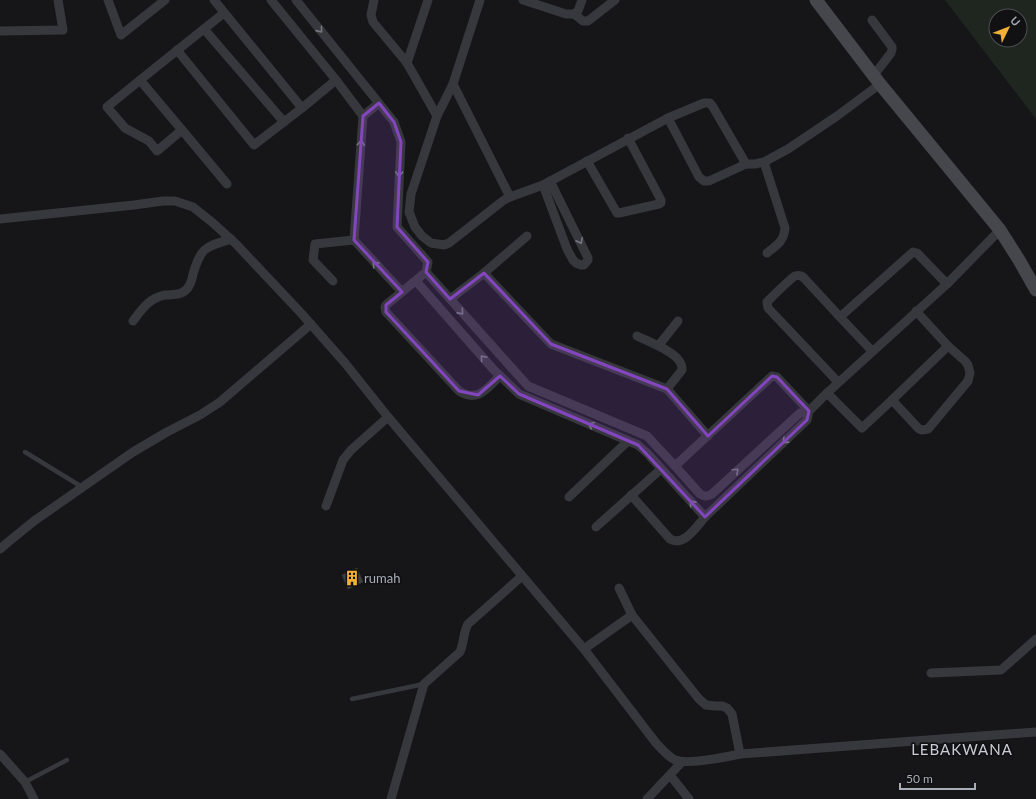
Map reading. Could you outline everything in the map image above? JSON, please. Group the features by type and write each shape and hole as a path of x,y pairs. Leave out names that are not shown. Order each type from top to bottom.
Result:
{"street":[{"path":"0,31 64,30 58,0"},
{"path":"108,0 121,35 166,0"},
{"path":"214,0 302,108"},
{"path":"296,0 394,122 400,142 397,227 428,262 426,272 386,305 386,312 459,392 468,396 478,395 500,376"},
{"path":"374,0 370,14 373,22 407,63 437,116"},
{"path":"407,63 428,0"},
{"path":"480,0 453,84 437,116 411,194 409,212 415,227 422,236 431,243 449,243 504,200 546,183 628,138 668,118 704,103 710,103 713,107 746,164"},
{"path":"523,0 566,14 574,14 583,21 588,21 615,0"},
{"path":"574,14 578,11 582,0"},
{"path":"816,0 877,80 1000,230 1020,260 1036,290"},
{"path":"273,1 363,116 354,240 402,292"},
{"path":"182,130 157,151 149,141 126,128 107,107 224,13"},
{"path":"668,118 699,177 704,181 709,181 746,164 764,162 788,149 812,133 877,80 892,49 872,20"},
{"path":"204,29 284,122"},
{"path":"177,50 254,145 336,80"},
{"path":"140,80 226,184"},
{"path":"453,84 510,197"},
{"path":"363,116 379,103"},
{"path":"587,161 617,213 661,203 661,200 628,138"},
{"path":"764,162 785,228 785,235 782,240 767,253"},
{"path":"546,183 572,226 588,258 584,264 581,265 576,263 567,249 560,231 546,183"},
{"path":"0,220 163,201 175,201 193,207 231,239 311,324 345,363 388,417 584,650 656,743 666,754 675,760 682,762 740,754 1036,732"},
{"path":"560,231 572,226"},
{"path":"631,496 670,539 680,541 686,538 705,517 806,420 809,411 838,382 947,284 1000,230"},
{"path":"450,300 527,236"},
{"path":"133,321 145,305 156,298 180,294 185,291 190,286 199,256 205,249 212,245 231,239"},
{"path":"333,281 314,260 315,244 354,240"},
{"path":"840,317 913,252 917,253 947,284"},
{"path":"426,272 528,386 647,436 703,496 709,495 800,413 809,411"},
{"path":"484,273 551,344 667,389 708,436"},
{"path":"838,382 769,310 767,305 769,300 793,278 798,276 804,278 872,351"},
{"path":"416,281 493,369 519,394 638,446 647,453 705,517"},
{"path":"892,400 917,427 922,430 928,429 968,381 970,369 968,365 948,346 916,311"},
{"path":"659,345 678,321"},
{"path":"0,550 34,521 133,452 200,415 220,402 311,324"},
{"path":"637,336 659,345 679,359 682,364 682,370 667,389"},
{"path":"827,393 862,428 948,346"},
{"path":"493,369 504,360"},
{"path":"676,466 772,376 777,377 809,411"},
{"path":"326,506 343,460 351,450 388,417"},
{"path":"569,498 628,441"},
{"path":"647,453 656,445"},
{"path":"596,527 661,469"},
{"path":"391,799 424,684 460,652 463,646 465,630 468,624 522,576"},
{"path":"619,588 632,615 699,699 706,705 722,706 727,708 732,714 740,754"},
{"path":"584,650 632,615"},
{"path":"931,673 1001,670 1036,639"},
{"path":"0,754 25,782 34,799"},
{"path":"647,799 682,762"},
{"path":"670,775 689,799"}],"lane":[{"path":"25,452 82,487"},
{"path":"352,699 424,684"},
{"path":"25,782 68,760"}],"highlighted area":[{"path":"379,103 394,122 401,142 397,227 428,262 426,272 450,299 484,273 551,344 667,389 708,436 772,376 777,377 809,411 807,420 705,517 638,445 519,394 500,376 478,395 459,391 386,312 386,305 402,292 354,240 363,116"}],"shaded area":[{"path":"945,0 1036,0 1036,119"}],"building":[{"name":"rumah","path":"357,568 363,582 348,589 342,575"}],"place":[{"name":"rumah","path":"352,578"}],"district":[{"name":"LEBAKWANA","path":"962,749"}]}
